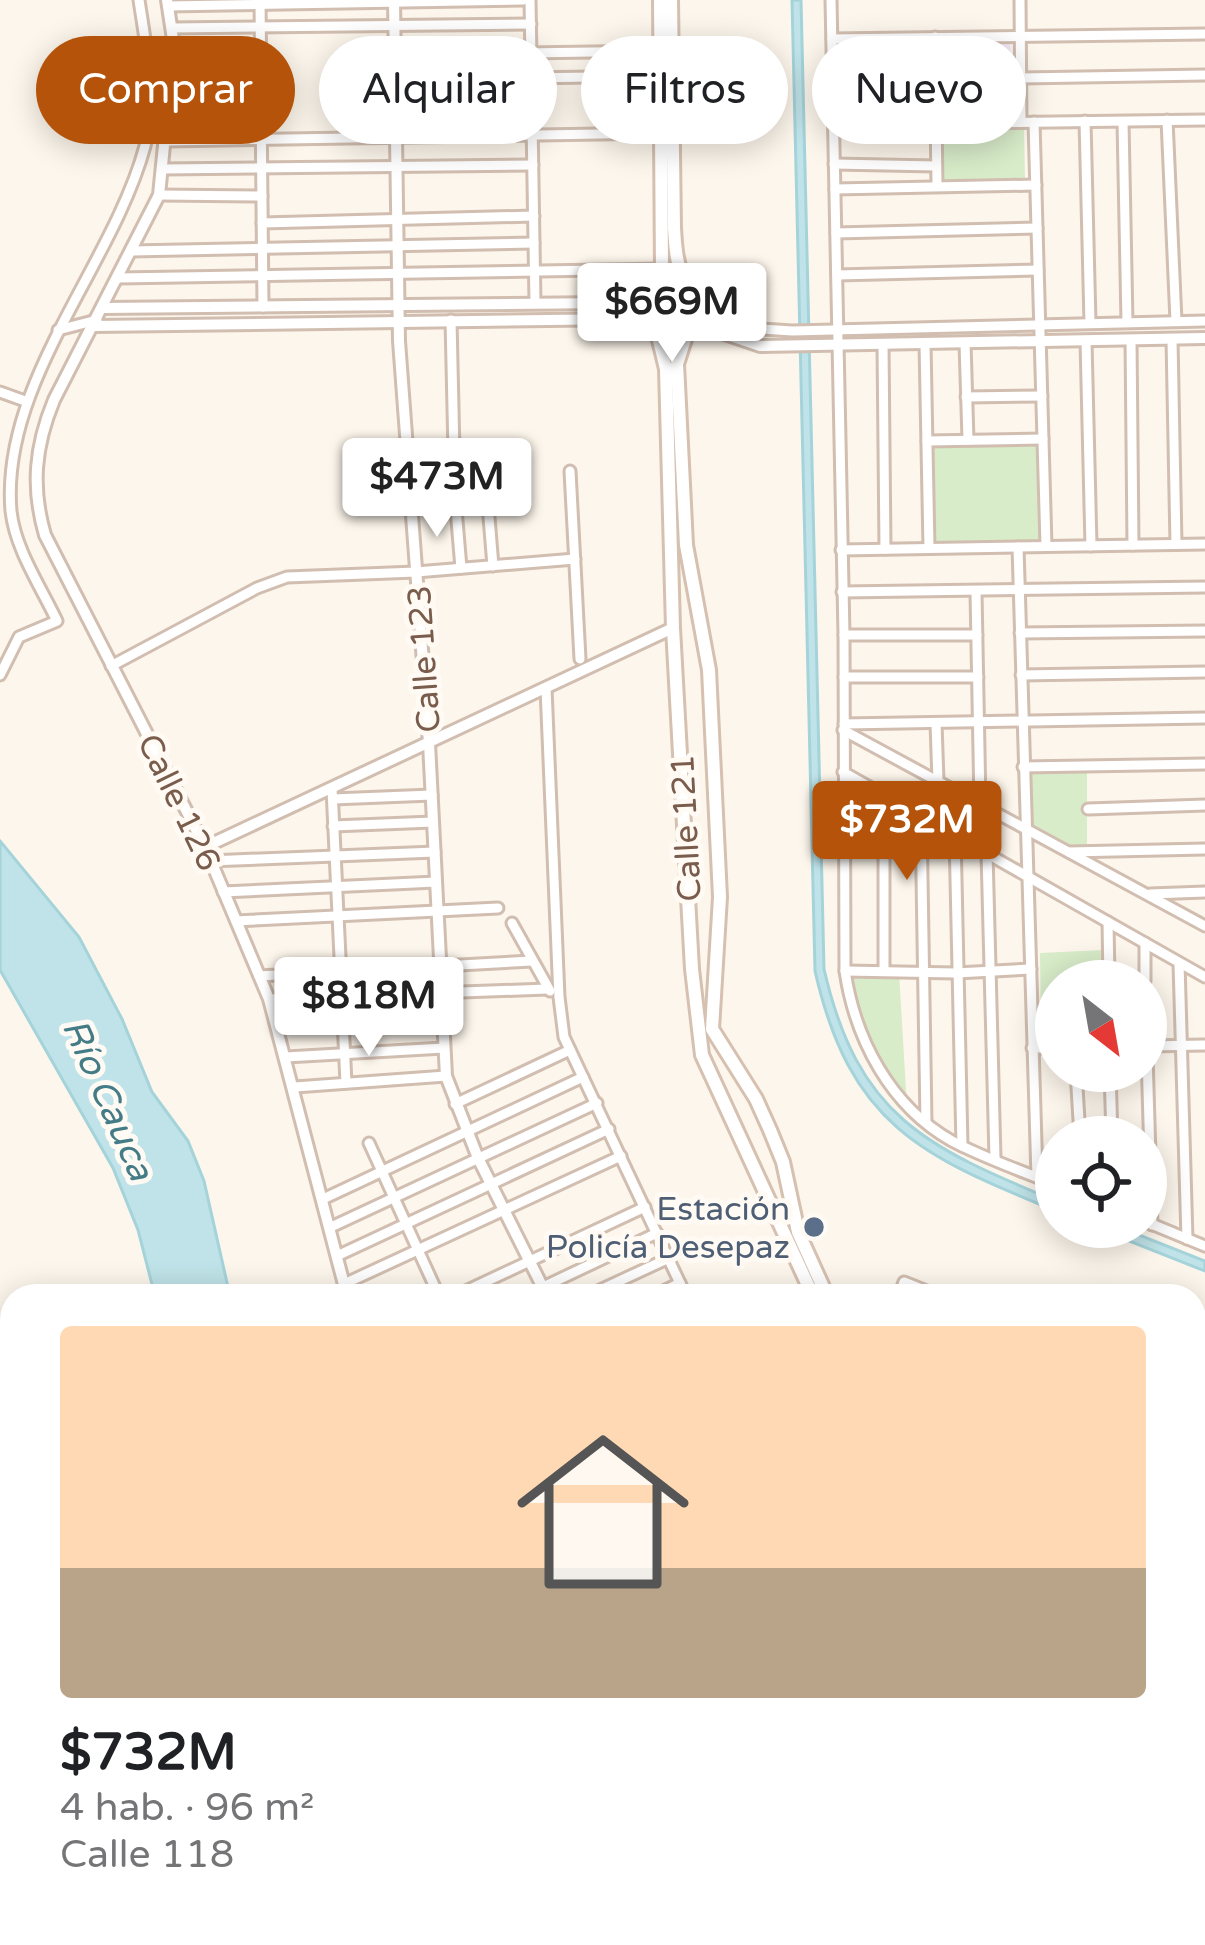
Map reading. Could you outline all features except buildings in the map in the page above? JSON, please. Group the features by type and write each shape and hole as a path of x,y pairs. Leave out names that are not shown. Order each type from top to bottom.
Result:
{"main road":[{"path":"659,0 660,36"},
{"path":"661,144 662,269 648,314 656,333 671,341 688,333 696,312 676,256 671,0"},
{"path":"652,290 668,277 687,282"},
{"name":"Calle 121","path":"656,333 666,369 682,790 702,1055 742,1145 817,1284"},
{"name":"Calle 121","path":"688,333 677,375 686,545 707,652 720,897 712,1029 756,1099 773,1137 798,1232 818,1284"},
{"path":"682,790 698,777 713,789"},
{"path":"742,1145 754,1153 763,1151 773,1137"}],"street":[{"path":"0,675 19,637 57,621 14,529 10,478 25,400 127,201 147,140 150,69 139,0"},
{"path":"167,3 527,0 531,36"},
{"path":"831,0 832,36"},
{"path":"1020,0 1020,34"},
{"name":"Calle 123","path":"394,1 394,36"},
{"path":"260,2 260,36"},
{"name":"Calle 126","path":"167,3 172,36"},
{"path":"172,28 531,24"},
{"path":"963,36 1205,34"},
{"path":"1026,78 1205,75"},
{"path":"1167,120 1176,322"},
{"path":"1026,122 1205,120"},
{"path":"1034,122 1046,547"},
{"path":"1085,122 1090,323"},
{"path":"1123,122 1127,322"},
{"name":"Calle 126","path":"165,144 159,195 41,430 35,477 46,535 206,848 269,999 344,1284"},
{"path":"262,144 263,307"},
{"name":"Calle 123","path":"396,144 399,340 429,743 446,1076 478,1158 541,1284"},
{"path":"532,144 536,303"},
{"path":"834,144 845,971 850,1008 867,1047 907,1107 962,1146 1035,1176"},
{"path":"936,144 937,186"},
{"path":"835,164 936,166"},
{"path":"163,169 533,165"},
{"path":"835,189 1036,184"},
{"path":"159,195 262,196"},
{"path":"262,223 534,216"},
{"path":"836,233 1037,228"},
{"path":"131,251 534,243"},
{"path":"118,278 662,269"},
{"path":"837,275 1038,270"},
{"path":"398,286 417,305"},
{"path":"380,304 394,296 398,286"},
{"path":"103,308 630,302 652,290"},
{"path":"694,296 762,328 792,331 1205,321"},
{"path":"127,325 129,308"},
{"path":"58,330 95,323 633,319 656,333"},
{"path":"381,320 399,340 417,320"},
{"path":"452,320 454,453"},
{"path":"688,333 707,328 760,346 1205,338"},
{"path":"1172,339 1176,544"},
{"path":"1131,340 1132,545"},
{"path":"1086,341 1091,546"},
{"path":"965,343 968,440"},
{"path":"925,344 929,548"},
{"path":"883,345 885,549"},
{"path":"0,392 25,400"},
{"path":"967,397 1042,396"},
{"path":"927,441 1043,439"},
{"path":"570,471 580,659"},
{"path":"486,482 493,566"},
{"path":"454,485 461,568"},
{"path":"841,550 1205,544"},
{"path":"1018,547 1035,1125"},
{"path":"111,666 256,588 287,577 574,559"},
{"path":"842,592 1205,586"},
{"path":"976,592 980,804"},
{"path":"206,848 333,794 429,743 674,628"},
{"path":"1020,633 1205,631"},
{"path":"844,635 977,634"},
{"path":"1021,675 1205,672"},
{"path":"844,677 978,677"},
{"path":"546,688 564,1037 680,1283"},
{"path":"844,727 1205,718"},
{"path":"936,723 938,781"},
{"path":"844,727 1205,926"},
{"path":"1023,767 1205,764"},
{"path":"842,772 1205,977"},
{"path":"333,794 432,795"},
{"path":"333,794 346,1083"},
{"path":"884,796 884,971"},
{"path":"1088,809 1205,806"},
{"path":"921,816 926,1122"},
{"path":"333,826 433,822"},
{"path":"955,836 962,1146"},
{"path":"1069,852 1205,850"},
{"path":"209,861 435,852"},
{"path":"986,853 995,1158"},
{"path":"223,892 436,882"},
{"path":"1145,894 1205,892"},
{"path":"236,921 498,908"},
{"path":"1108,922 1109,960"},
{"path":"512,923 548,989 559,997"},
{"path":"1144,943 1144,960"},
{"path":"260,976 532,961"},
{"path":"1180,962 1187,1239"},
{"path":"845,971 1031,969"},
{"path":"269,999 548,989"},
{"path":"278,1028 443,1019"},
{"path":"1167,1046 1205,1045"},
{"path":"286,1057 444,1048"},
{"path":"454,1104 570,1050"},
{"path":"295,1087 446,1076"},
{"path":"323,1199 583,1077"},
{"path":"331,1227 597,1103"},
{"path":"339,1255 609,1129"},
{"path":"369,1143 434,1284"},
{"path":"356,1284 418,1250 621,1156"},
{"path":"481,1284 645,1207"},
{"path":"1167,1231 1205,1246"},
{"path":"560,1284 657,1233"},
{"path":"613,1284 669,1258"}],"green space":[{"path":"939,144 1024,144 1025,179 940,182"},
{"path":"1043,439 1046,546 929,548 927,441"},
{"path":"1087,766 1087,850 1069,852 1024,830 1023,767"},
{"path":"1103,950 1103,960 1040,960 1040,953"},
{"path":"845,971 899,972 907,1107 867,1047"}],"water":[{"path":"792,0 801,0 824,969 838,1019 856,1060 878,1093 934,1143 1035,1192 1035,1202 930,1151 871,1100 848,1066 815,971"},
{"name":"Río Cauca","path":"0,841 79,937 122,1019 152,1092 188,1141 204,1181 227,1284 152,1284 138,1230 113,1168 0,970"},
{"path":"1167,1246 1205,1261 1205,1271 1147,1248"}],"place":[{"name":"Estación Policía Desepaz","path":"814,1227"}]}
